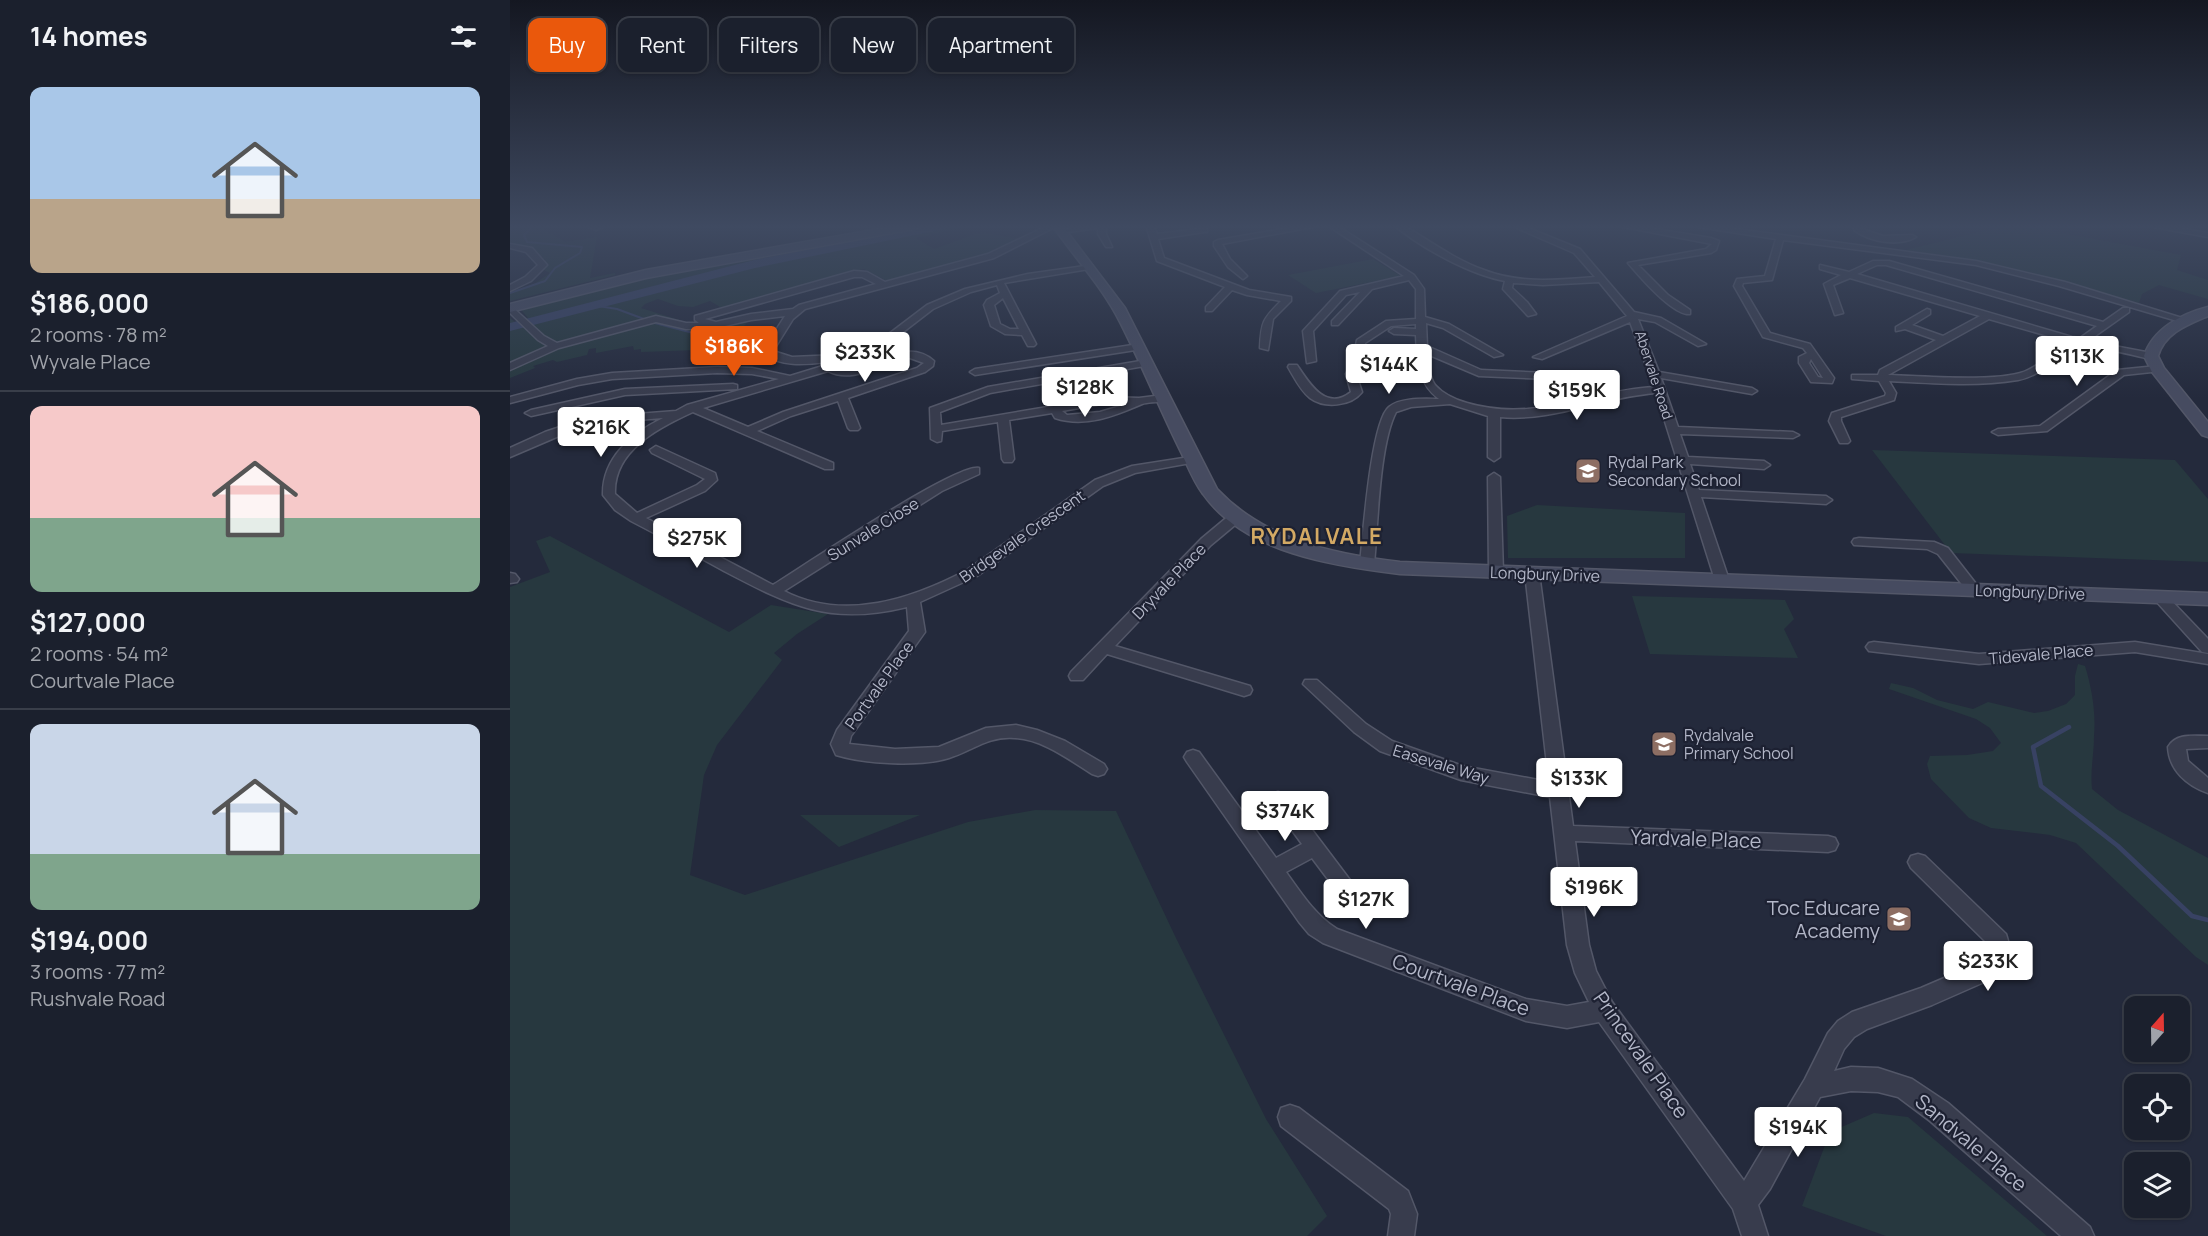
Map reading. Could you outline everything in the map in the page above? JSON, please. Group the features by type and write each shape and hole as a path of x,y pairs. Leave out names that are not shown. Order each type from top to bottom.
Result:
{"street":[{"path":"510,303 595,283"},
{"path":"556,346 518,318 510,308 611,283"},
{"path":"711,325 698,318 823,283"},
{"path":"880,283 884,285"},
{"path":"510,367 556,346 656,319 686,326 711,325 762,315 794,312 809,305 893,283"},
{"name":"Bridgevale Crescent","path":"997,283 960,294 931,307 878,347 852,359 829,368 758,386 675,414 630,445 618,458 610,472 609,495 620,507 636,518 773,591 811,607 865,610 913,602 952,585 1099,483 1132,470 1192,459"},
{"path":"999,283 1031,344"},
{"name":"Longbury Drive","path":"1101,283 1118,306 1211,494 1236,517 1286,543 1341,560 1367,564 1496,572 2208,598"},
{"path":"1222,283 1288,300 1269,318 1266,325 1265,348"},
{"path":"1311,361 1307,334 1312,324 1343,294 1383,283"},
{"path":"1415,283 1420,289 1425,374 1434,390 1451,401 1494,413 1548,413 1631,392 1660,390"},
{"path":"1509,283 1507,289 1524,304 1530,314"},
{"name":"Abervale Road","path":"1606,283 1632,315 1660,390 1722,580"},
{"path":"1651,283 1665,297 1687,312"},
{"path":"1739,283 1738,286 1766,335 1808,346 1813,353"},
{"path":"1831,283 1828,284 1838,313"},
{"path":"1879,283 2077,342 2154,362 2208,432"},
{"path":"1949,283 2105,325"},
{"path":"1953,305 1985,283"},
{"path":"2057,283 2187,321"},
{"path":"1335,323 1371,285"},
{"path":"1209,309 1231,286"},
{"path":"1005,293 990,302 996,326 1008,332 1026,332"},
{"path":"1856,377 1883,375 1901,380 1957,381 2018,377 2031,373 2126,310"},
{"path":"2154,362 2155,341 2162,334 2208,311"},
{"path":"794,312 770,346 768,354 809,360 852,359"},
{"path":"1927,312 1900,328 1943,339"},
{"path":"1538,357 1632,315 1658,320 1701,344"},
{"path":"1883,375 1989,315"},
{"path":"1293,367 1313,395 1332,401 1349,399 1357,392 1352,374 1358,360 1360,342 1389,323 1446,326 1498,355"},
{"path":"1394,331 1422,324"},
{"path":"1423,348 1479,373 1549,376"},
{"path":"748,431 787,414 921,370 929,364 929,361 921,356 909,355 849,373 839,373 829,368"},
{"path":"975,372 1142,355"},
{"path":"1142,355 988,390 934,410 936,434 1003,418 1056,409 1059,416 1071,419 1122,411 1134,406 1140,400 1163,398"},
{"path":"1998,432 2043,429 2121,372 2154,362"},
{"path":"510,400 577,382 612,376 717,370 752,371 787,378"},
{"path":"1654,374 1752,391"},
{"path":"1844,441 1835,422 1836,415 1890,398 1891,393 1883,375"},
{"path":"531,413 624,392 758,386"},
{"path":"842,397 854,428"},
{"path":"1367,564 1381,452 1389,414 1394,408 1404,405 1451,401"},
{"path":"691,407 829,466"},
{"path":"1494,413 1494,457"},
{"path":"510,453 542,437 608,418 675,414"},
{"path":"1003,418 1008,459"},
{"path":"1672,430 1793,435"},
{"path":"636,518 701,488 711,480 711,476 656,450"},
{"path":"1682,460 1764,465"},
{"name":"Sunvale Close","path":"773,591 938,488 975,471"},
{"path":"1494,477 1496,572"},
{"path":"1692,493 1826,500"},
{"name":"Dryvale Place","path":"1077,676 1206,542 1236,517"},
{"path":"1859,542 1929,545 1940,548 1973,590"},
{"name":"Princevale Place","path":"1532,573 1578,945 1586,973 1604,1010 1744,1202 1755,1236"},
{"path":"2160,597 2208,648"},
{"name":"Portvale Place","path":"913,602 917,632 843,734 840,744 842,750 910,755 942,754 986,735 1001,731 1018,732 1051,742 1098,769"},
{"name":"Tidevale Place","path":"1874,647 1979,659 2127,647 2208,659"},
{"path":"1105,648 1244,690"},
{"name":"Easevale Way","path":"1311,684 1352,722 1386,746 1461,773 1558,791"},
{"path":"2208,742 2187,741 2177,747 2183,768 2208,786"},
{"name":"Courtvale Place","path":"1193,758 1306,915 1316,927 1330,936 1526,1010 1567,1017 1604,1010"},
{"path":"1278,799 1348,892"},
{"name":"Yardvale Place","path":"1564,833 1828,844"},
{"path":"1273,869 1314,847"},
{"path":"1744,1202 1761,1180 1836,1041 1846,1029 1860,1020 1924,998 1999,965 2002,957 1999,941 1918,862"},
{"name":"Sandvale Place","path":"1813,1087 1851,1079 1878,1080 1904,1087 1939,1112 2081,1236"},
{"path":"1290,1117 1399,1200 1404,1214 1401,1236"}],"shaded area":[{"path":"584,283 510,301 510,292 534,284"},
{"path":"616,283 814,283 722,308 710,301 693,307 678,306 658,299 641,308 705,328 750,319 725,349 641,352 641,349 634,350 633,346 596,353 596,348 589,349 587,355 557,362 553,360 533,366 535,368 510,378 510,318 515,322 528,318 519,307"},
{"path":"1300,283 1368,283 1316,293"},
{"path":"2064,283 2208,283 2208,299 2159,285 2142,294 2139,303"},
{"path":"1872,450 2175,460 2208,499 2208,562 1951,553"},
{"path":"1537,505 1685,513 1685,558 1508,558 1507,516"},
{"path":"550,536 729,632 771,605 828,614 797,634 774,653 782,660 717,745 704,775 690,875 745,895 968,822 1035,810 1116,811 1266,1119 1327,1216 1307,1236 510,1236 510,587 550,572 536,541"},
{"path":"1632,596 1785,600 1794,619 1784,629 1798,658 1650,654"},
{"path":"2078,664 2085,666 2094,709 2092,789 2118,810 2208,858 2208,965 2196,957 2076,843 2050,835 1991,828 1969,818 1931,779 1927,764 1930,756 1967,755 1993,751 2001,743 1990,728 1976,719 1889,689 1891,683 1913,688 1937,700 1973,709 1988,702 2034,713 2048,711 2066,704 2075,695 2075,676"},
{"path":"800,815 920,815 839,847"},
{"path":"1874,1113 1908,1117 2047,1236 1886,1236 1802,1206 1830,1132"}],"waterway":[{"path":"510,293 540,283"},
{"path":"510,327 682,283"},
{"path":"592,305 617,309 644,319"},
{"path":"651,322 720,340 713,338"},
{"path":"2069,727 2033,747 2041,786 2118,846 2192,916 2208,920"}],"place":[{"name":"Rydal Park Secondary School","path":"1588,471"},
{"name":"Rydalvale Primary School","path":"1664,744"},
{"name":"Toc Educare Academy","path":"1899,919"}],"district":[{"name":"RYDALVALE","path":"1317,536"}]}
